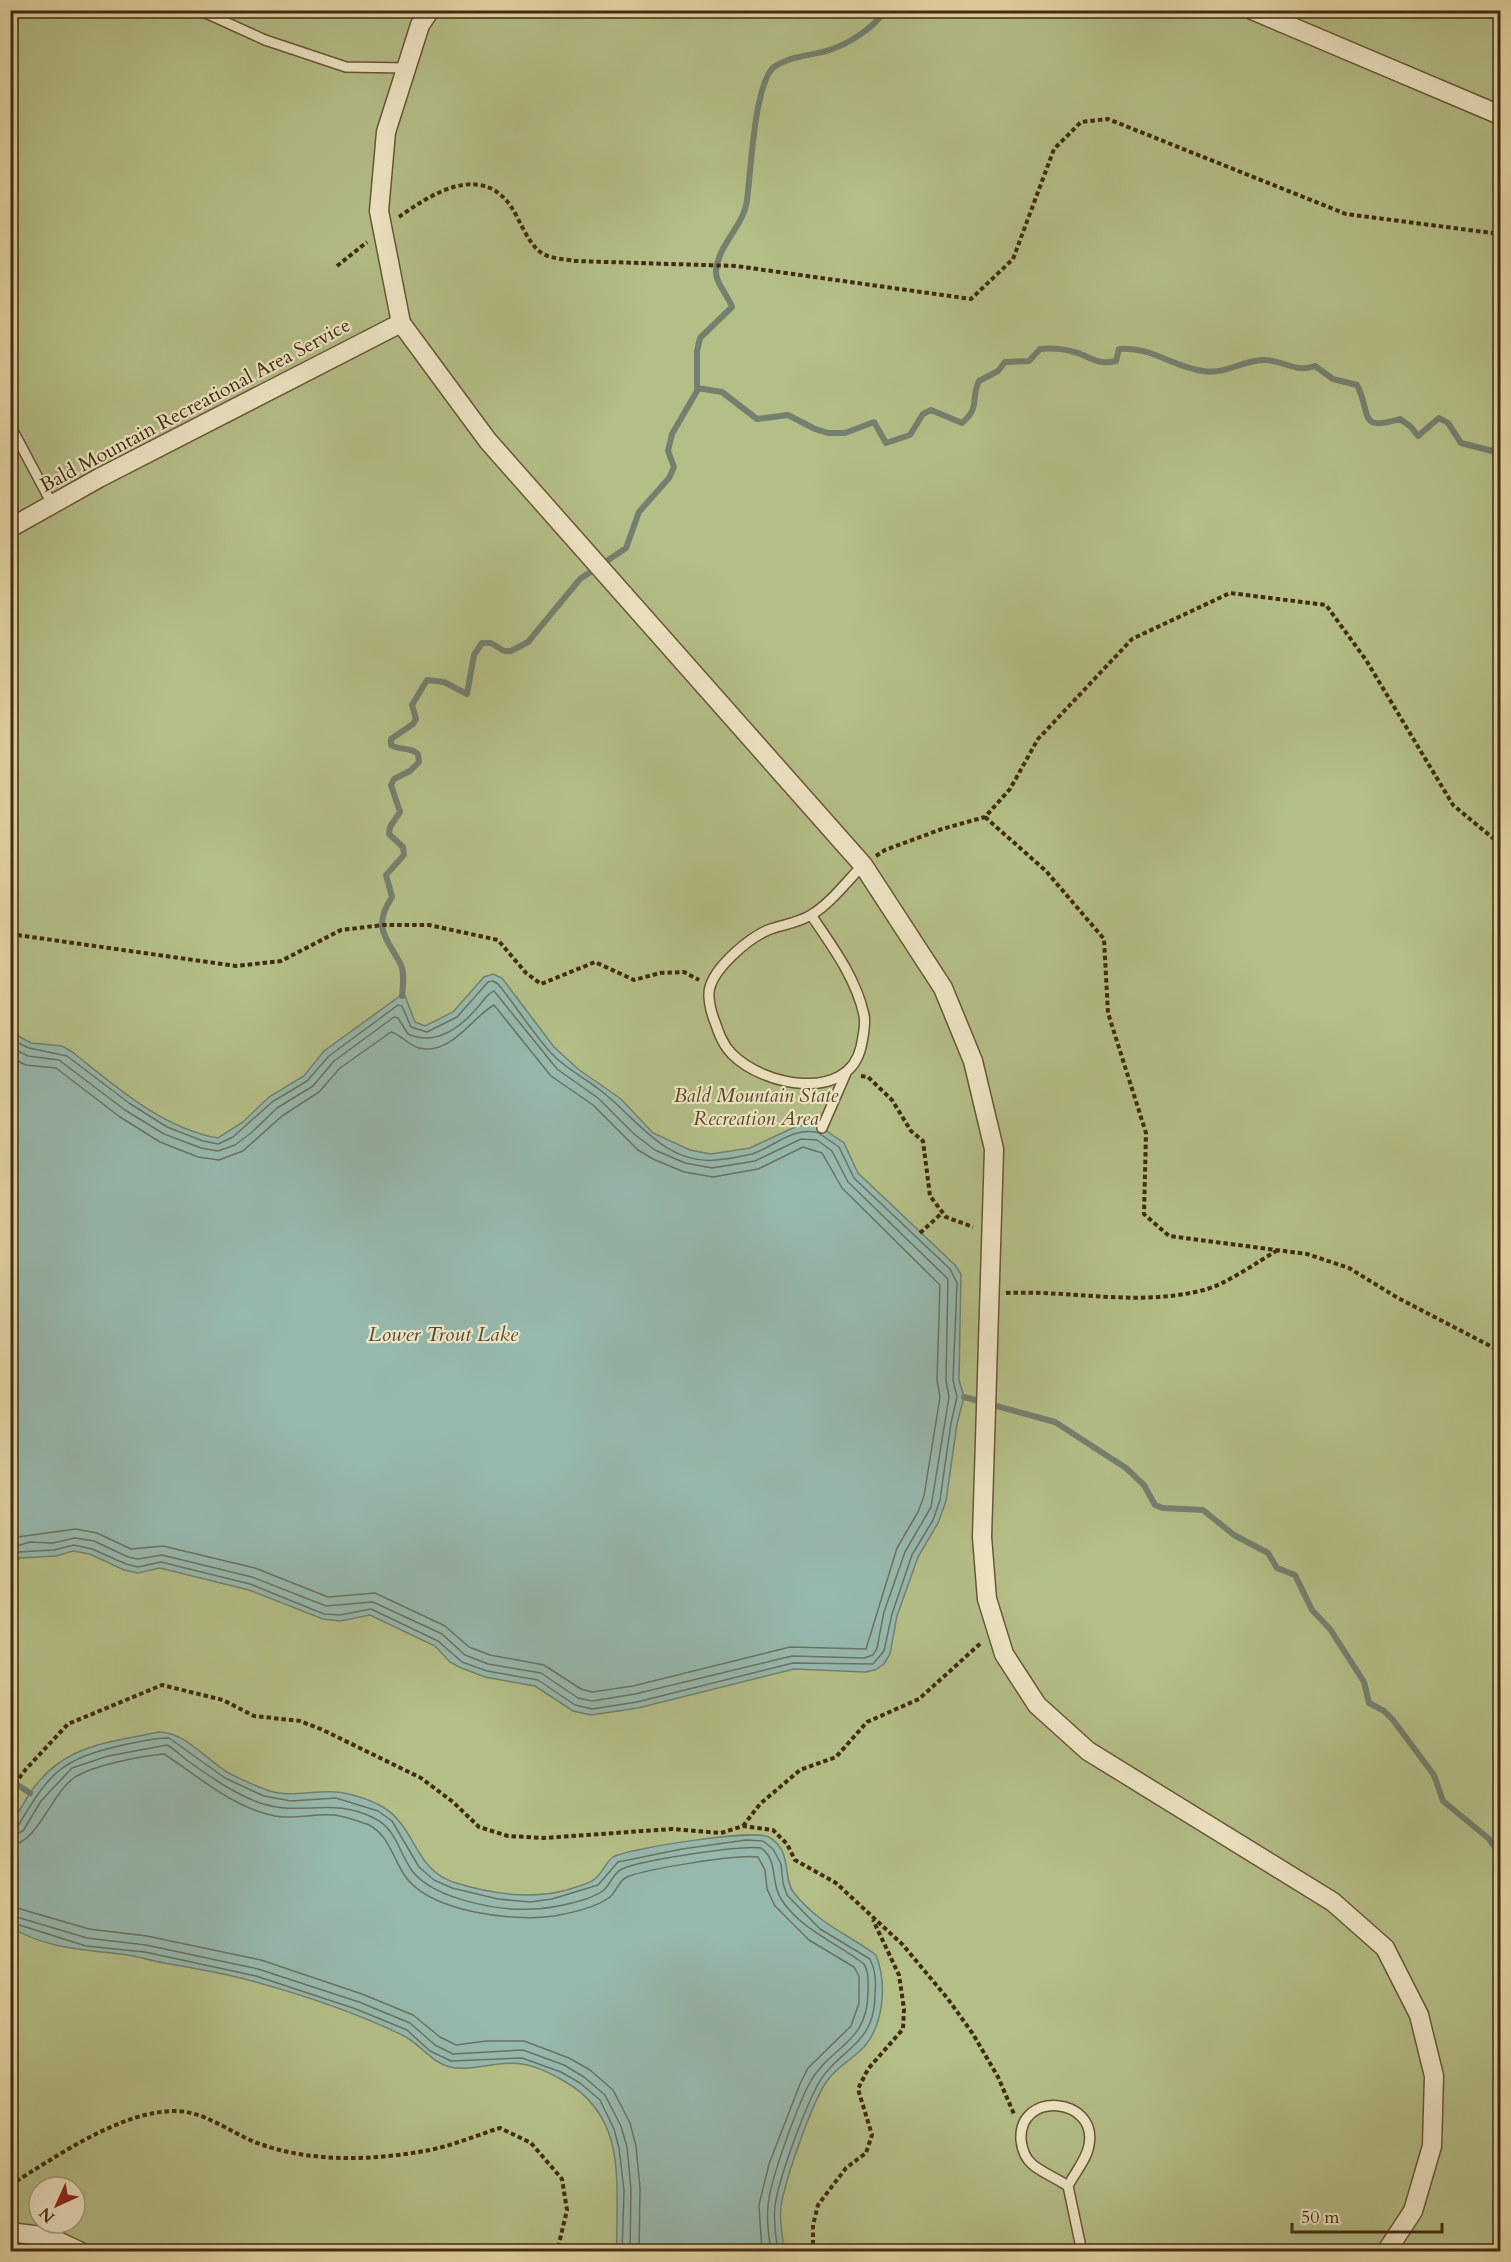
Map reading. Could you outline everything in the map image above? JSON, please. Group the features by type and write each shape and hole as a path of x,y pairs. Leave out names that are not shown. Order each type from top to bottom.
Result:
{"street":[{"path":"430,10 420,25 386,132 379,211 401,323 488,441 863,865 943,988 973,1061 994,1149 982,1537 987,1599 1004,1654 1037,1706 1088,1751 1333,1902 1385,1948 1419,2015 1434,2076 1432,2146 1413,2211 1386,2252"},
{"path":"1252,10 1500,116"},
{"name":"Bald Mountain Recreational Area Service","path":"10,528 401,323"},
{"path":"10,2232 49,2237 81,2252"}],"lane":[{"path":"199,10 265,40 346,67 407,68"},
{"path":"10,425 52,504"},
{"path":"846,1073 830,1082 810,1084 787,1081 752,1068 732,1054 721,1039 712,1014 710,987 721,968 744,944 767,931 811,915 863,865"},
{"path":"811,915 848,971 864,1017 858,1058 846,1073 822,1128"},
{"path":"1068,2186 1032,2165 1022,2150 1021,2132 1028,2115 1043,2106 1061,2104 1078,2112 1088,2127 1089,2145 1068,2186 1082,2252"}],"path":[{"path":"338,266 382,229 429,198 465,183 484,184 510,205 540,252 554,257 575,261 736,267 971,299 1013,259 1054,148 1081,122 1108,119 1346,214 1500,234"},
{"path":"863,865 885,850 942,829 985,817 1010,789 1038,738 1132,639 1230,593 1326,605 1366,660 1453,805 1500,844"},
{"path":"985,817 1046,870 1104,939 1108,1013 1146,1133 1144,1214 1169,1236 1307,1254 1349,1268 1398,1298 1500,1351"},
{"path":"10,934 236,966 280,961 341,930 383,925 429,925 498,940 525,973 541,984 595,962 634,980 660,973 684,972 710,987"},
{"path":"846,1073 868,1077 892,1100 911,1131 923,1141 930,1196 942,1213 959,1224 992,1232"},
{"path":"920,1233 942,1213"},
{"path":"990,1294 1047,1291 1131,1299 1181,1294 1207,1289 1278,1250"},
{"path":"743,1826 760,1804 800,1770 836,1757 867,1722 919,1699 996,1630"},
{"path":"10,1790 26,1769 68,1724 162,1685 223,1700 254,1716 300,1721 323,1730 421,1778 453,1802 479,1827 508,1836 544,1839 672,1829 721,1833 743,1826 773,1830 787,1844 795,1860 836,1883 903,1945 948,1999 998,2077 1021,2132"},
{"path":"813,2252 813,2225 818,2205 846,2168 866,2153 872,2135 858,2089 868,2069 903,2029 904,2009 899,1975 872,1917"},
{"path":"10,2185 103,2132 137,2117 176,2111 213,2121 263,2145 307,2155 393,2155 433,2149 500,2128 531,2143 562,2179 567,2211 557,2252"},
{"path":"1495,2252 1500,2244"}],"green space":[{"name":"Bald Mountain State Recreation Area","path":"11,11 1500,11 1500,2251 11,2252"}],"water":[{"name":"Lower Trout Lake","path":"493,974 502,978 554,1047 578,1069 621,1099 653,1133 690,1150 711,1154 750,1148 797,1126 809,1124 822,1128 844,1143 858,1173 955,1265 961,1274 959,1380 964,1397 957,1424 946,1501 938,1523 918,1557 897,1616 890,1654 884,1664 875,1670 865,1672 794,1669 638,1708 591,1715 573,1711 535,1686 485,1677 459,1667 450,1662 435,1646 370,1615 340,1621 323,1619 249,1590 160,1568 138,1573 124,1570 90,1554 73,1551 56,1556 20,1558 11,1566 11,1032 31,1043 62,1046 139,1104 177,1125 218,1138 243,1122 269,1097 304,1076 324,1051 400,996 405,996 415,1022 425,1026 453,1012 484,977"},
{"path":"159,1732 177,1736 227,1772 273,1792 342,1793 378,1804 403,1826 423,1859 442,1877 456,1883 497,1893 539,1895 567,1890 593,1880 613,1857 642,1849 718,1837 759,1835 769,1837 781,1850 790,1887 794,1893 813,1913 876,1955 882,1978 882,2003 871,2038 860,2051 831,2076 821,2091 800,2142 781,2206 784,2251 617,2251 617,2179 609,2134 600,2114 585,2096 564,2081 544,2071 528,2065 513,2063 467,2068 450,2067 437,2061 402,2035 347,2011 309,1998 219,1973 128,1955 53,1944 38,1940 11,1927 9,1844 11,1825 38,1782 52,1768 83,1750 100,1744"}],"waterway":[{"path":"402,996 402,967 386,939 382,924 386,907 392,897 386,875 404,855 403,847 389,834 390,827 400,812 391,785 394,779 410,771 419,762 418,754 391,745 391,739 413,724 416,719 412,705 427,680 444,682 467,694 474,655 482,643 491,643 504,651 511,651 528,642 580,579 626,548 639,512 669,478 674,467 668,451 672,434 697,391 697,351 700,338 732,307 718,280 716,270 722,251 745,209 758,109 767,76 780,63 826,51 851,40 867,30 886,10"},
{"path":"697,388 722,392 757,419 788,415 828,433 845,433 874,422 886,443 910,435 923,414 931,410 962,423 971,412 979,381 998,371 1005,362 1029,361 1040,349 1062,349 1099,361 1110,362 1116,361 1119,349 1130,349 1192,369 1211,372 1258,360 1302,368 1315,366 1333,379 1357,385 1371,422 1400,419 1418,436 1439,418 1448,423 1461,443 1492,451 1500,445"},
{"path":"964,1397 1055,1422 1126,1468 1144,1485 1155,1505 1163,1508 1203,1510 1234,1535 1268,1553 1277,1568 1295,1575 1312,1610 1330,1629 1364,1682 1369,1703 1384,1711 1393,1720 1434,1775 1443,1801 1488,1838 1500,1854"},
{"path":"10,1780 30,1793"}]}
